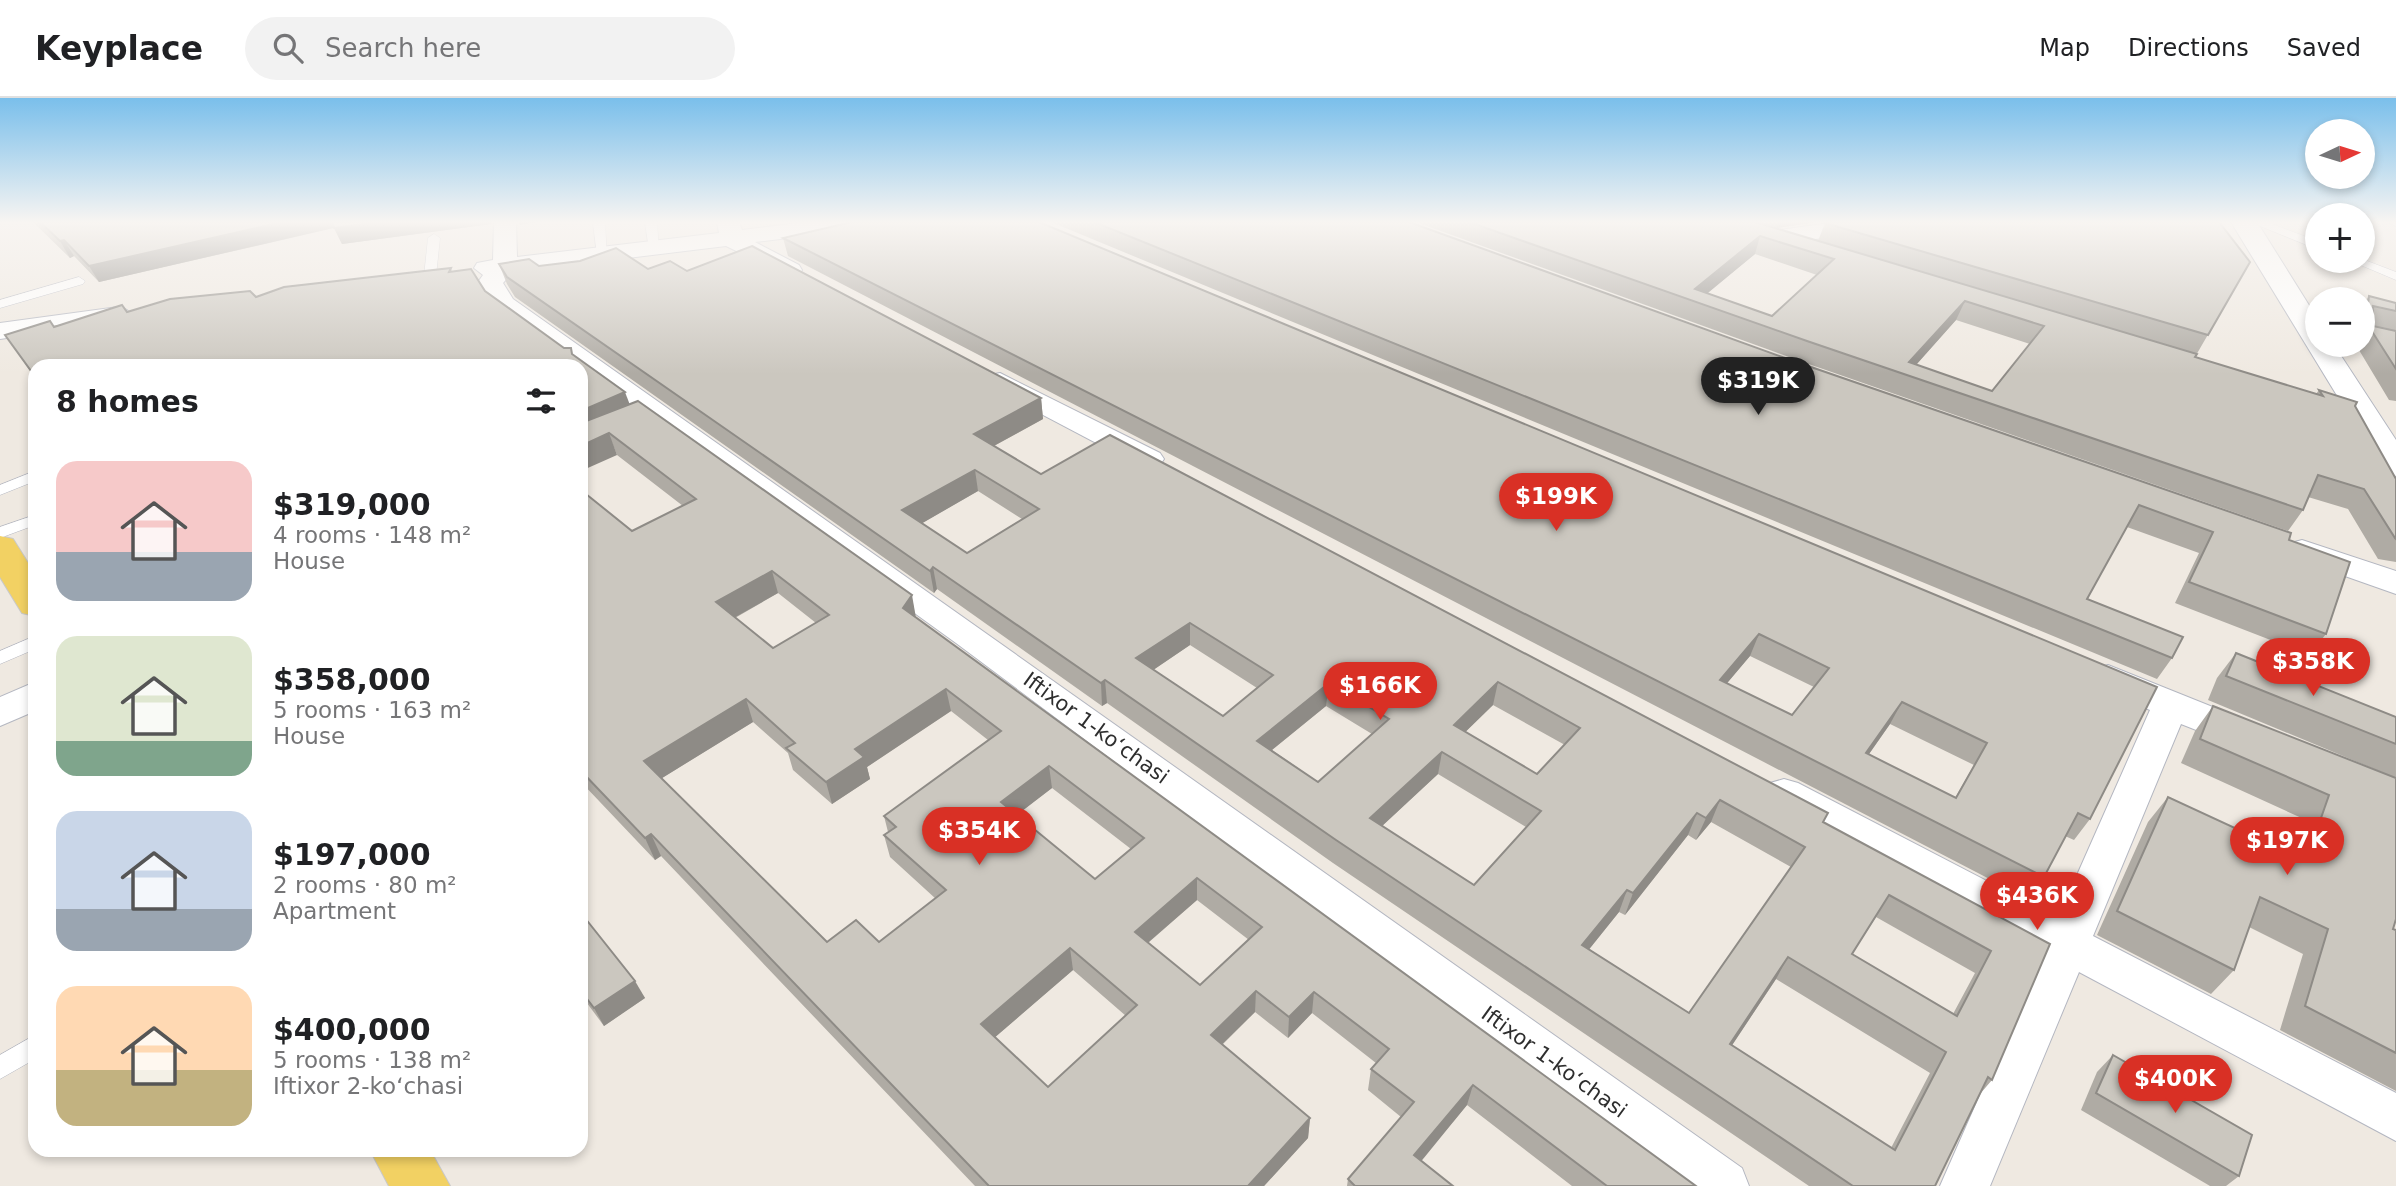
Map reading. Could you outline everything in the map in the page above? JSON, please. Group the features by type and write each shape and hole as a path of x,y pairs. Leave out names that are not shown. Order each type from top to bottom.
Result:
{"main road":[{"path":"0,545 28,592"},
{"path":"402,1157 422,1186"}],"street":[{"path":"402,279 455,273"},
{"name":"Iftixor 1-koʻchasi","path":"499,273 490,282 504,304 571,359"},
{"path":"798,273 819,286"},
{"path":"2276,273 2305,317"},
{"path":"0,331 139,313"},
{"path":"2329,357 2396,466"},
{"path":"967,364 1178,474"},
{"name":"Iftixor 1-koʻchasi","path":"589,374 968,635 1724,1186"},
{"path":"2325,405 2365,417"},
{"path":"2277,541 2396,583"},
{"path":"2080,666 2271,746"},
{"path":"0,713 28,699"},
{"path":"1965,1186 2171,704"},
{"path":"1758,780 2396,1118"}],"lane":[{"path":"0,304 79,281"},
{"path":"0,490 28,480"},
{"path":"0,545 28,525"},
{"path":"0,658 28,645"},
{"path":"0,1068 28,1050"}],"building":[{"path":"409,273 473,273 485,291 564,348 571,348 572,354 579,359 28,359 28,367 5,335 50,321 54,327 122,305 127,312 170,299 250,291 256,297 284,287"},
{"path":"504,273 803,273 1041,398 974,434 1041,474 1110,435 1828,813 1823,822 2050,944 1992,1080 1988,1077 1935,1186 1853,1186 1336,840 1105,680 1101,683 933,567 930,571","holes":["975,470 1039,509 967,553 902,510","1190,623 1273,675 1223,716 1136,658","1498,682 1580,728 1537,774 1454,725","1329,683 1389,719 1318,782 1257,741","1442,752 1541,811 1474,885 1370,818","1720,800 1805,847 1689,1013 1582,945 1627,890 1633,893 1697,813 1706,818","1889,895 1991,951 1957,1016 1852,954","1788,957 1946,1052 1895,1150 1730,1044"]},
{"path":"852,273 1161,273 2157,687 2090,819 2078,813 2044,877","holes":["1759,634 1829,668 1792,715 1720,680","1902,702 1987,743 1956,798 1866,753"]},
{"path":"1220,273 1549,273 1785,358 2291,533 2289,540 2350,562 2326,634 2189,582 2213,532 2139,505 2087,599 2183,637 2172,658"},
{"path":"1613,273 1715,273 1695,289 1772,316 1819,273 1925,273 2197,354 2195,357 2323,396 2319,390 2357,402 2355,406 2396,479 2396,539 2364,489 2318,475 2303,510","holes":["1965,301 2044,326 1992,391 1909,362"]},
{"path":"1995,273 2244,273 2208,335"},
{"path":"2375,298 2396,303 2396,311 2375,306"},
{"path":"2375,326 2396,331 2396,369 2375,336"},
{"path":"588,365 625,392 588,408"},
{"path":"638,401 912,595 903,608 1696,1186 1607,1186 1473,1085 1414,1155 1453,1186 1355,1186 1348,1179 1414,1102 1371,1069 1389,1049 1314,992 1289,1017 1256,991 1211,1035 1310,1118 1248,1186 989,1186 651,834 645,838 588,778 588,496 632,531 696,499 609,433 588,443 588,420","holes":["772,571 829,615 773,648 716,602","946,689 1001,731 884,816 896,827 884,835 946,890 879,942 856,920 827,942 644,761 746,699 795,743 786,748 826,782 864,757 855,749","1049,766 1144,838 1095,879 1001,802","1197,878 1262,927 1200,985 1135,932","1070,948 1137,1005 1048,1087 981,1024"]},
{"path":"2236,653 2396,717 2396,744 2226,676"},
{"path":"2213,706 2396,778 2396,919 2393,929 2396,930 2396,1053 2305,1006 2328,929 2260,897 2234,970 2117,911 2168,797 2306,861 2329,795 2200,739"},
{"path":"588,922 635,981 594,1008 588,1000"},
{"path":"2113,1055 2252,1135 2239,1176 2096,1093"}]}
